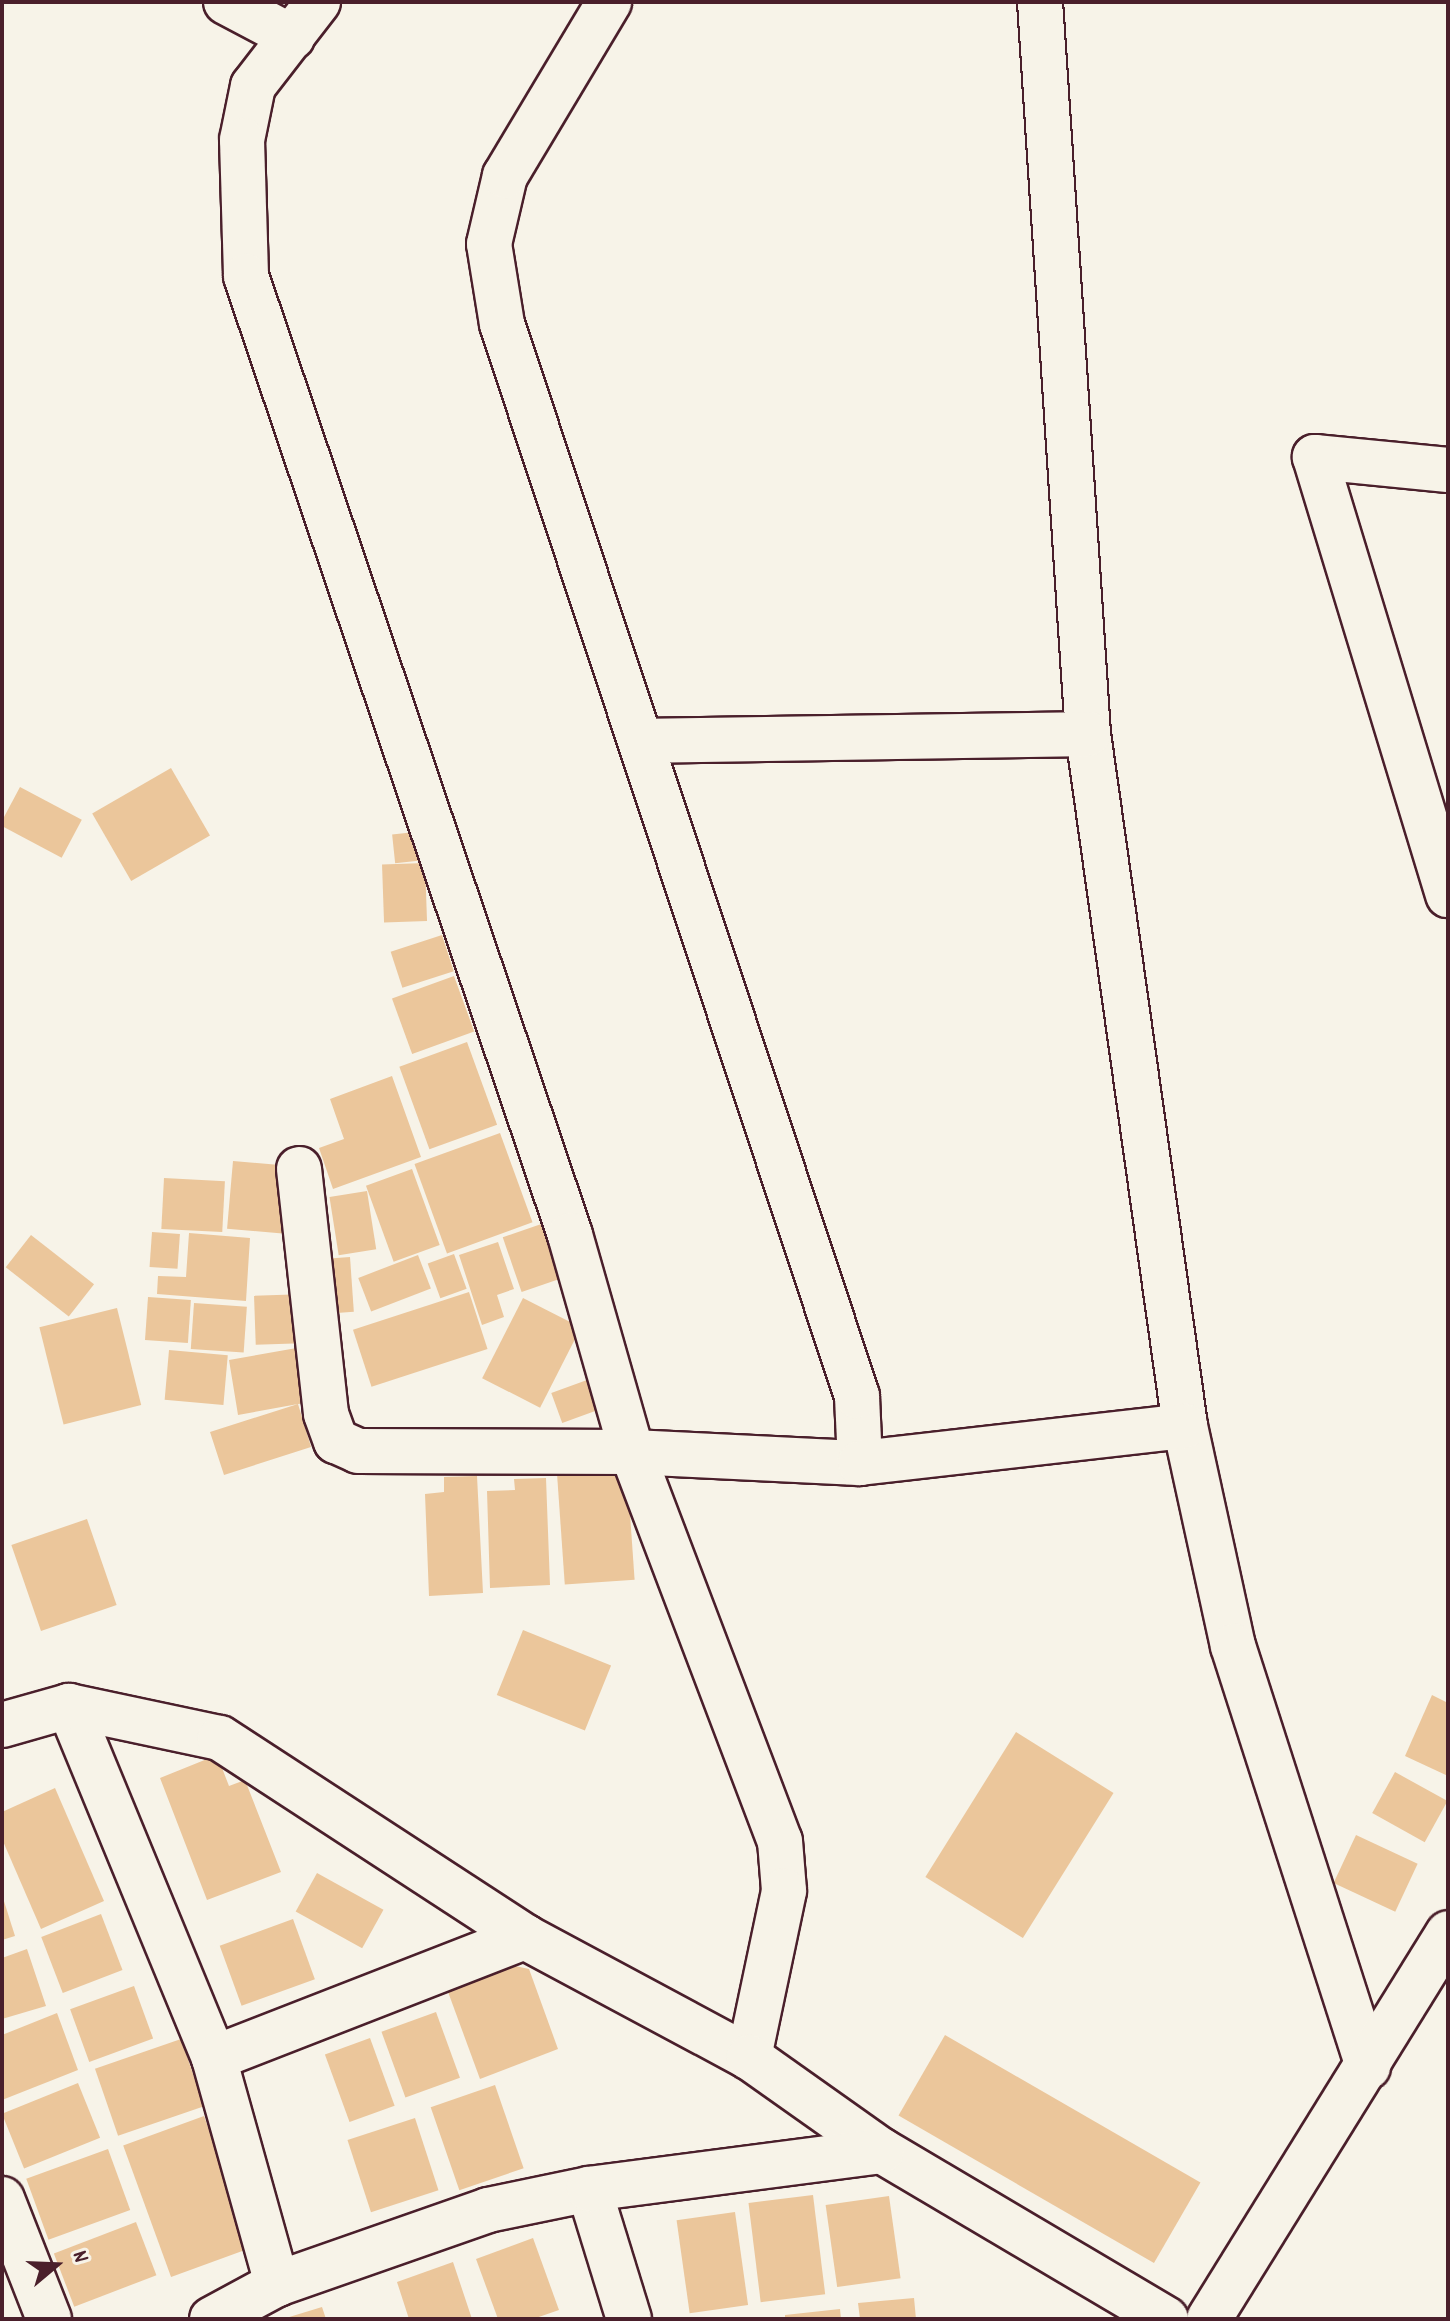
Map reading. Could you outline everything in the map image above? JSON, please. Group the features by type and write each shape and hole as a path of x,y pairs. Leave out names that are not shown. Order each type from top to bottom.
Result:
{"street":[{"path":"226,2 292,37"},
{"path":"318,2 253,86 242,140 246,276 570,1235 632,1452 780,1841 784,1891 749,2057"},
{"path":"609,2 505,176 489,244 502,324 857,1396 860,1463"},
{"path":"1040,2 1088,734 1185,1426 1233,1646 1368,2067"},
{"path":"1448,470 1315,457 1448,895"},
{"path":"641,741 1088,734"},
{"path":"299,1169 326,1414 336,1441 358,1451 632,1452 860,1463 1185,1426"},
{"path":"2,1725 69,1706 220,1738 525,1937 749,2057 882,2151 1166,2319"},
{"path":"69,1706 214,2058 277,2284"},
{"path":"1209,2319 1368,2067 1448,1933"},
{"path":"214,2058 525,1937"},
{"path":"212,2319 277,2284 488,2210 589,2189 882,2151"},
{"path":"589,2189 629,2319"},
{"path":"2,2199 49,2319"}],"building":[{"path":"171,768 210,836 131,881 92,813"},
{"path":"20,787 82,820 62,858 2,826"},
{"path":"415,832 418,861 395,863 392,834"},
{"path":"425,863 427,921 384,922 382,865"},
{"path":"442,935 454,971 402,988 391,952"},
{"path":"454,976 474,1031 412,1054 392,999"},
{"path":"467,1042 497,1125 429,1149 399,1067"},
{"path":"392,1076 421,1157 333,1189 319,1148 344,1139 330,1099"},
{"path":"500,1133 532,1222 447,1253 414,1164"},
{"path":"233,1161 297,1167 291,1234 227,1229"},
{"path":"412,1169 440,1245 394,1262 366,1186"},
{"path":"164,1178 225,1181 222,1232 161,1229"},
{"path":"367,1191 376,1249 339,1255 329,1197"},
{"path":"550,1221 569,1276 522,1292 503,1237"},
{"path":"152,1232 180,1234 177,1269 150,1267"},
{"path":"189,1233 250,1238 246,1301 157,1294 158,1276 186,1277"},
{"path":"31,1235 94,1284 69,1317 6,1267"},
{"path":"498,1242 514,1289 497,1295 504,1317 482,1325 459,1255"},
{"path":"454,1254 467,1289 440,1298 428,1264"},
{"path":"418,1255 431,1289 371,1312 358,1278"},
{"path":"350,1257 354,1312 323,1314 319,1259"},
{"path":"469,1292 488,1349 372,1387 353,1330"},
{"path":"307,1294 309,1343 256,1345 254,1296"},
{"path":"148,1297 191,1300 188,1343 145,1340"},
{"path":"523,1298 581,1328 540,1408 482,1378"},
{"path":"194,1303 247,1307 244,1353 191,1349"},
{"path":"117,1308 141,1405 64,1424 39,1327"},
{"path":"308,1346 317,1402 238,1415 229,1360"},
{"path":"169,1350 228,1355 223,1405 165,1400"},
{"path":"587,1380 598,1410 562,1423 551,1393"},
{"path":"298,1404 311,1447 224,1475 210,1432"},
{"path":"627,1471 635,1580 565,1585 557,1476"},
{"path":"477,1476 483,1593 429,1596 425,1494 444,1492 444,1477"},
{"path":"546,1478 550,1585 490,1588 487,1491 515,1490 514,1479"},
{"path":"87,1519 117,1605 41,1631 11,1545"},
{"path":"523,1630 611,1666 585,1730 497,1695"},
{"path":"1432,1695 1448,1703 1448,1776 1405,1756"},
{"path":"1016,1732 1114,1793 1023,1938 925,1877"},
{"path":"217,1755 229,1786 245,1780 281,1872 207,1900 160,1778"},
{"path":"1395,1772 1447,1801 1425,1842 1372,1813"},
{"path":"55,1788 104,1901 41,1929 2,1839 2,1812"},
{"path":"1356,1835 1418,1864 1395,1912 1334,1883"},
{"path":"317,1873 383,1910 362,1948 296,1911"},
{"path":"2,1899 15,1936 2,1940"},
{"path":"101,1914 123,1970 63,1993 41,1937"},
{"path":"293,1919 315,1979 242,2006 220,1946"},
{"path":"27,1949 46,2006 2,2019 2,1958"},
{"path":"496,1962 529,1969 558,2049 480,2079 444,1981"},
{"path":"134,1986 153,2039 89,2062 70,2009"},
{"path":"436,2012 460,2078 405,2098 381,2032"},
{"path":"57,2013 78,2070 2,2100 2,2035"},
{"path":"945,2035 1200,2182 1154,2263 899,2116"},
{"path":"370,2038 395,2106 350,2122 325,2054"},
{"path":"181,2039 204,2106 118,2136 95,2069"},
{"path":"78,2083 100,2138 24,2168 2,2114"},
{"path":"495,2085 524,2168 459,2190 431,2107"},
{"path":"204,2116 252,2248 171,2277 123,2145"},
{"path":"415,2118 438,2190 371,2212 347,2140"},
{"path":"108,2149 130,2210 48,2240 26,2179"},
{"path":"813,2195 825,2294 761,2302 748,2203"},
{"path":"889,2196 901,2278 837,2287 826,2205"},
{"path":"735,2212 748,2305 690,2313 677,2220"},
{"path":"136,2222 156,2275 74,2307 54,2254"},
{"path":"533,2238 559,2310 533,2319 498,2319 476,2259"},
{"path":"453,2262 472,2319 409,2319 397,2282"},
{"path":"914,2298 916,2319 860,2319 858,2303"},
{"path":"322,2307 326,2319 286,2319 286,2318"},
{"path":"840,2309 841,2319 785,2319 785,2315"}]}
